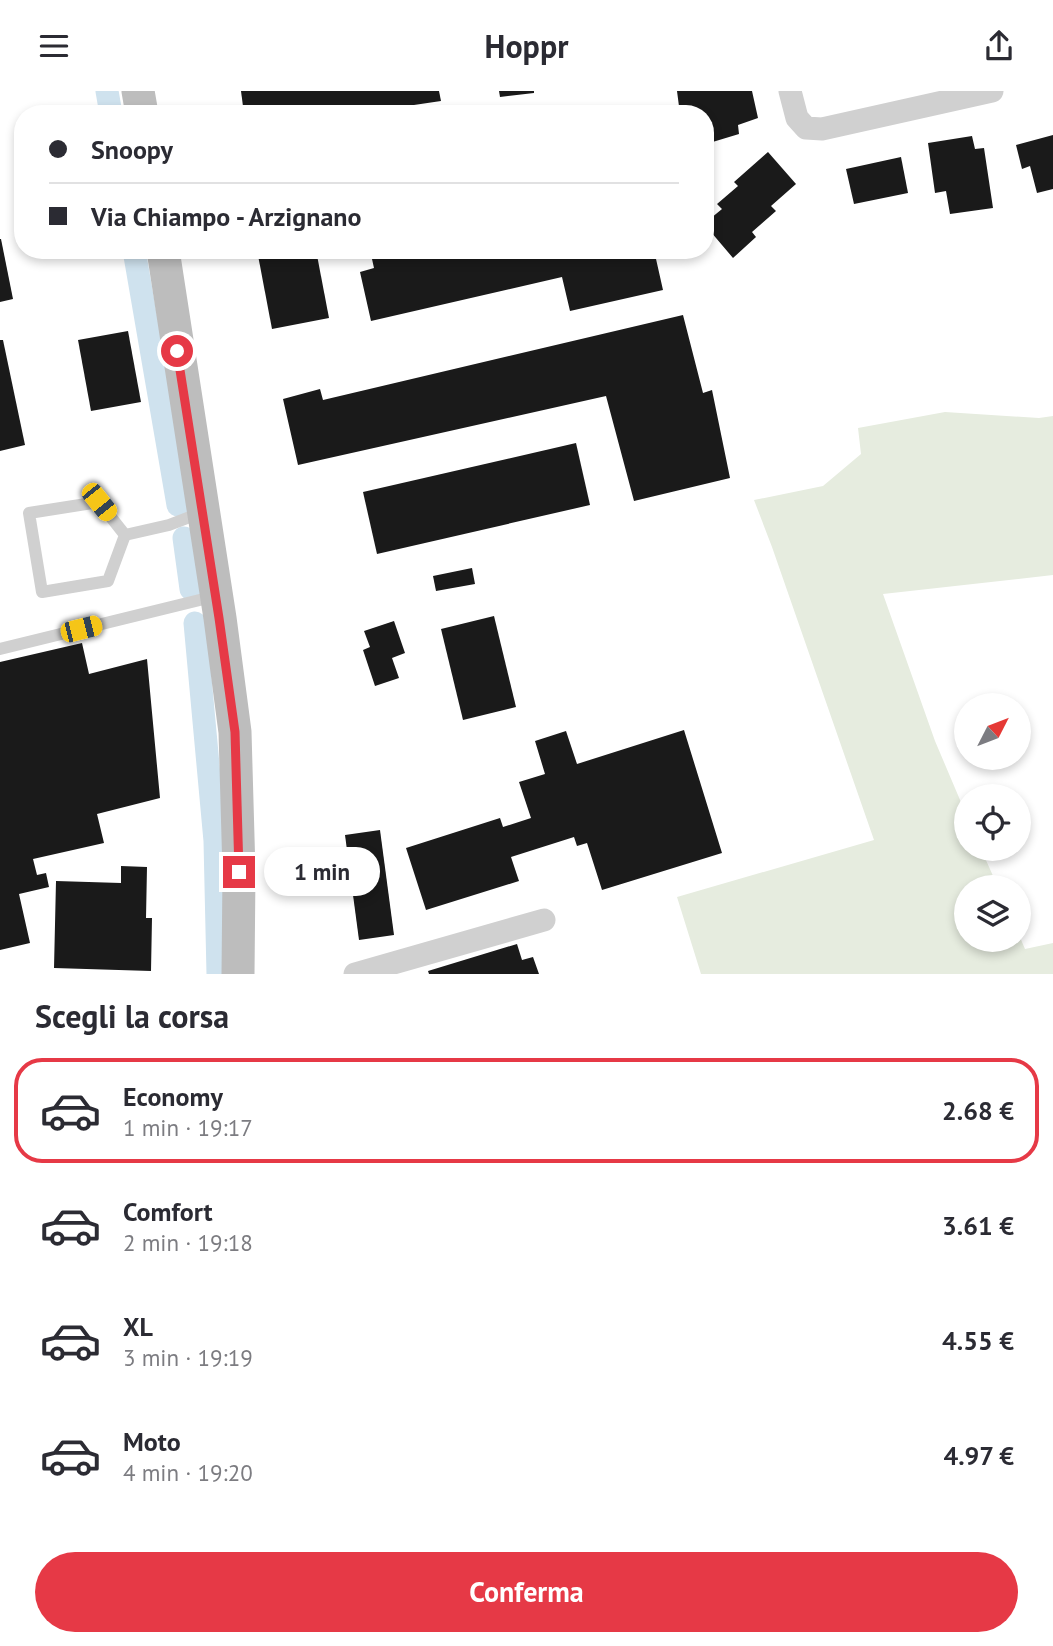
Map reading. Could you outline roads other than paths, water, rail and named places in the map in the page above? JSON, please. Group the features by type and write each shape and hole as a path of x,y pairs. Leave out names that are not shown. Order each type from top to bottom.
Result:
{"main road":[{"path":"164,259 235,732 239,872 238,974"}],"street":[{"path":"790,91 797,118 806,128 822,129 992,91"},
{"path":"355,974 544,920"}],"lane":[{"path":"99,502 125,535 108,581 42,591 29,513 99,502"},
{"path":"125,535 170,525 203,512"},
{"path":"0,649 218,607"}],"waterway":[{"path":"107,91 109,105"},
{"path":"136,259 178,505"},
{"path":"184,538 191,589"},
{"path":"195,623 215,841 218,974"}]}
